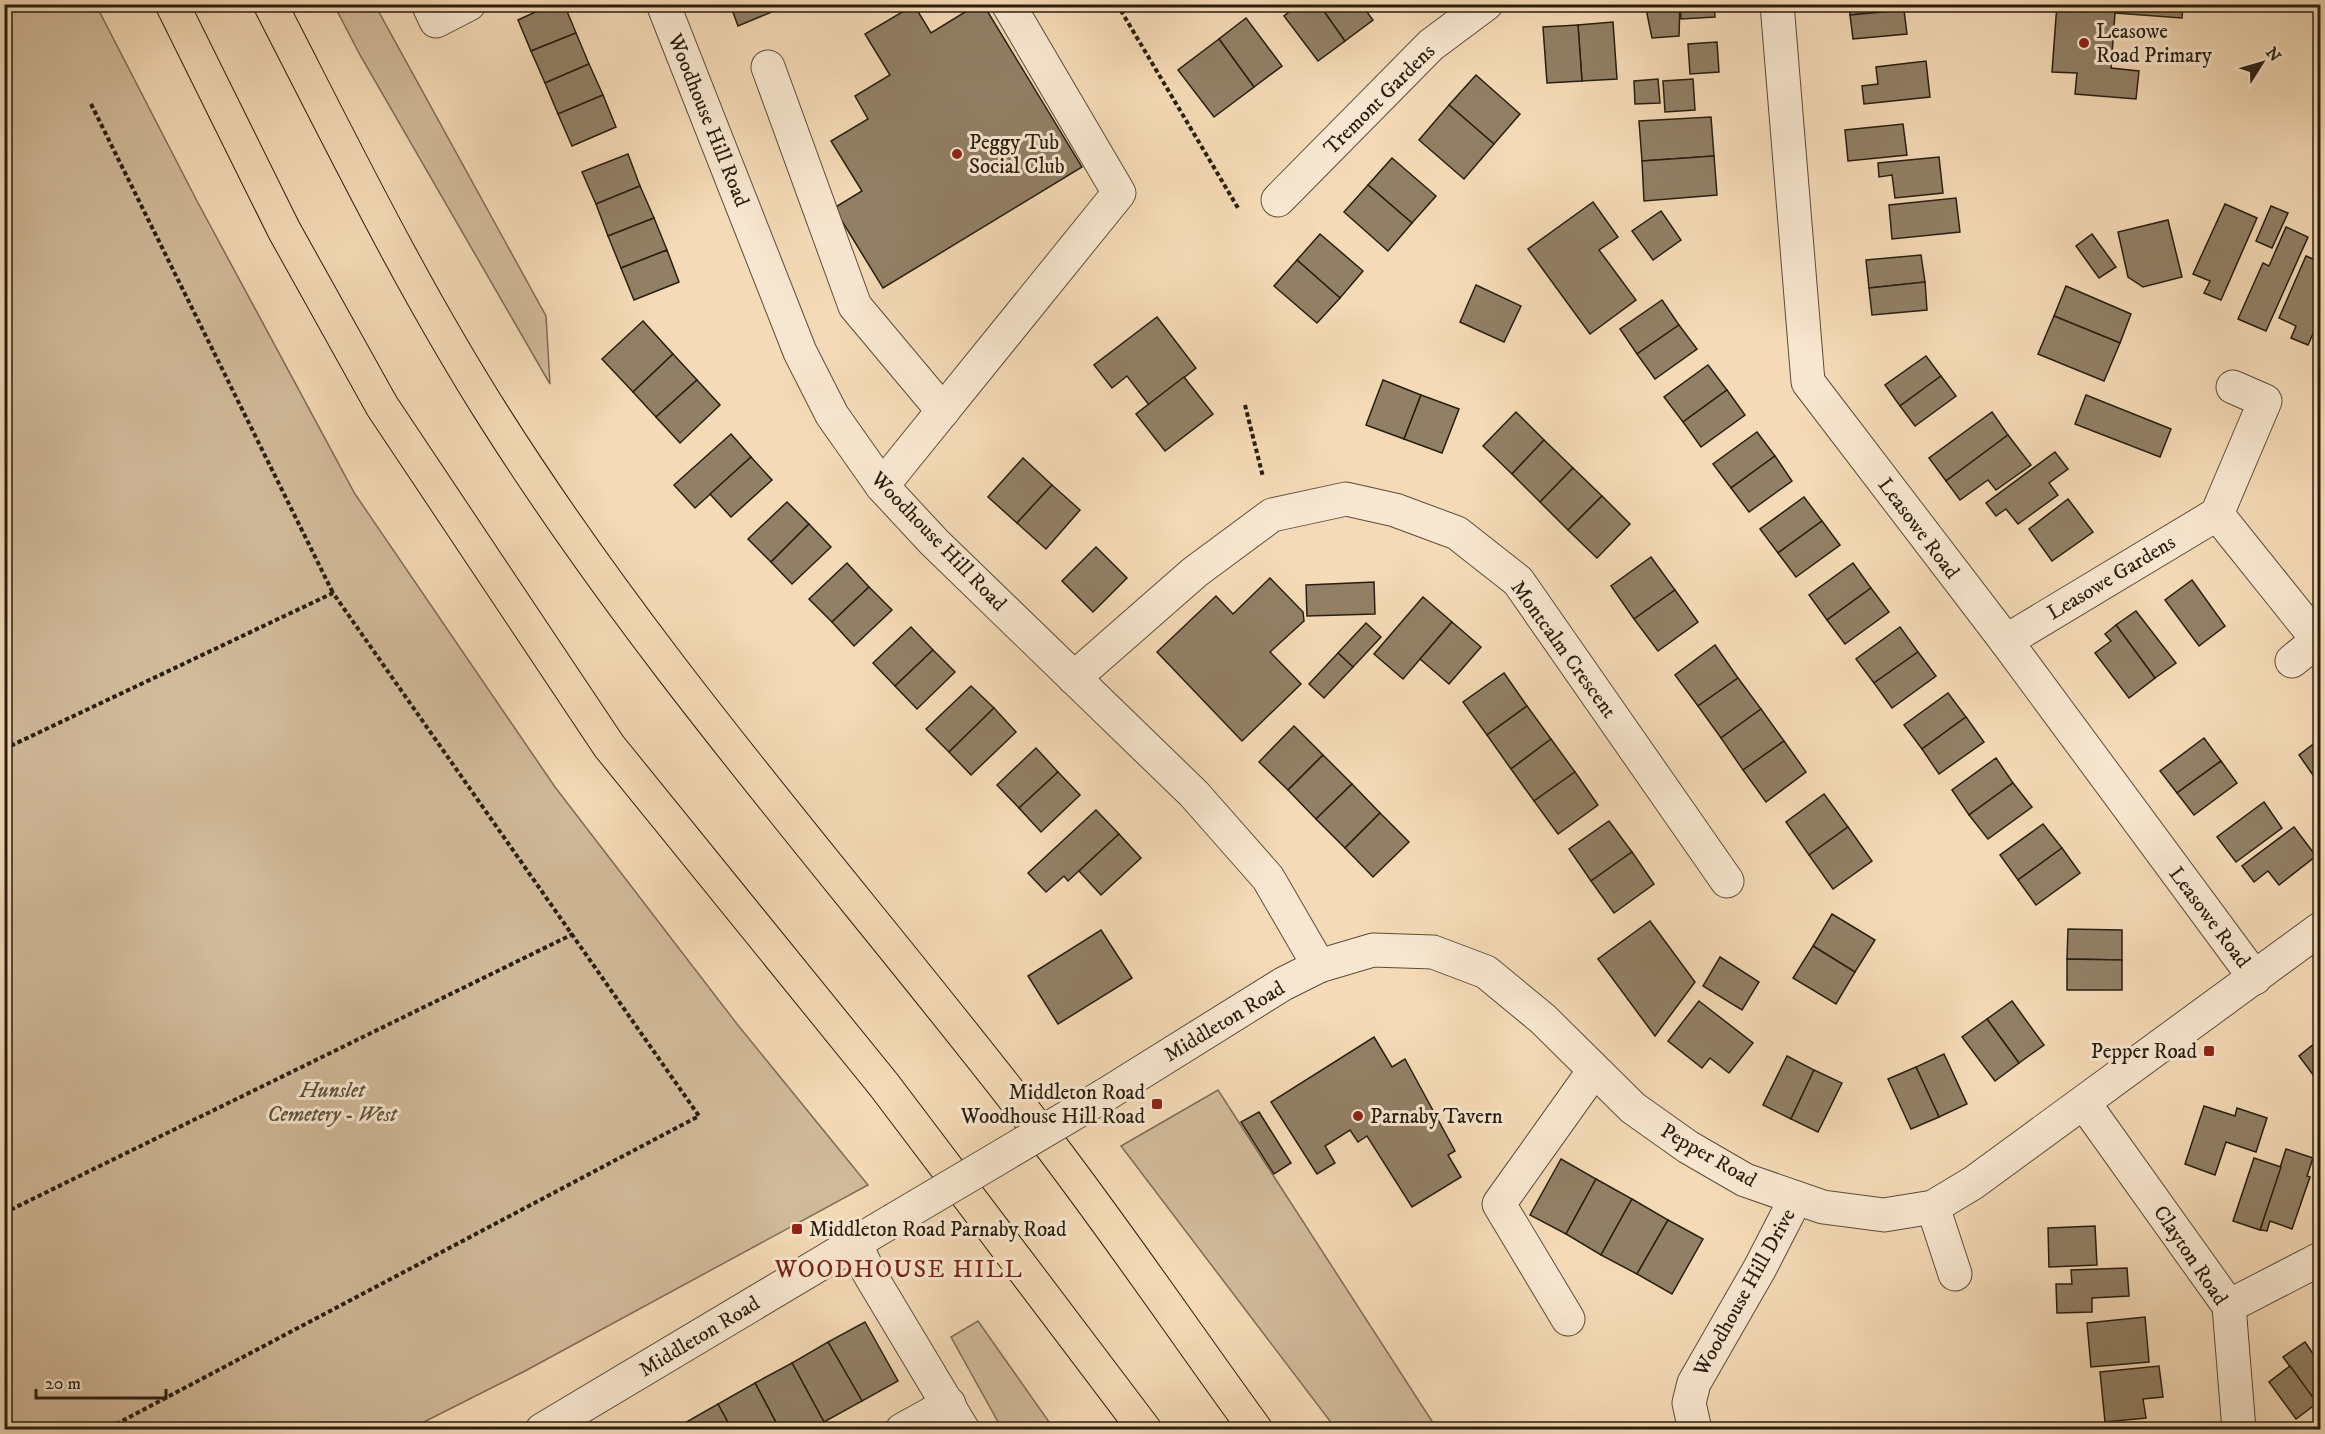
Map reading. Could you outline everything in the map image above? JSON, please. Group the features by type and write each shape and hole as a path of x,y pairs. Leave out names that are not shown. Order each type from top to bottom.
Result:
{"highway":[{"path":"172,4 284,230 382,406 609,746 890,1094 1145,1430"},
{"path":"270,4 407,269 494,417 590,558 686,690 1041,1134 1256,1430"}],"street":[{"path":"428,4 436,21 469,4"},
{"name":"Woodhouse Hill Road","path":"663,4 800,352 832,415 882,486 934,542 1194,794 1268,878 1319,966"},
{"path":"882,486 1119,193 1008,4"},
{"name":"Tremont Gardens","path":"1278,200 1431,45 1486,4"},
{"name":"Leasowe Road","path":"1777,4 1808,382 2006,641 2256,978"},
{"path":"768,67 855,306 943,411"},
{"path":"2233,387 2265,401 2217,514 2319,639 2292,661"},
{"name":"Montcalm Crescent","path":"1074,678 1195,572 1272,515 1346,499 1395,510 1457,533 1518,581 1727,881"},
{"name":"Leasowe Gardens","path":"2006,641 2217,514"},
{"name":"Pepper Road","path":"1319,966 1373,951 1433,952 1486,972 1543,1019 1593,1072 1633,1108 1688,1147 1745,1180 1796,1198 1823,1207 1884,1215 1933,1207 1973,1183 2320,929"},
{"name":"Middleton Road","path":"542,1430 1105,1095 1283,984 1319,966"},
{"path":"1568,1318 1499,1204 1593,1072"},
{"name":"Clayton Road","path":"2084,1103 2229,1306 2239,1430"},
{"name":"Woodhouse Hill Drive","path":"1687,1427 1694,1383 1709,1353 1760,1268 1796,1198"},
{"path":"1933,1207 1955,1274"},
{"path":"855,1243 869,1273 956,1417 902,1430"},
{"path":"2229,1306 2320,1259"}],"path":[{"path":"1117,4 1242,214"},
{"path":"91,104 333,593 699,1116 105,1430"},
{"path":"1245,405 1272,515"},
{"path":"4,749 333,593"},
{"path":"4,1212 573,934"}],"green space":[{"name":"Hunslet Cemetery - West","path":"5,4 96,5 197,201 355,494 555,787 737,1024 868,1185 525,1371 410,1429 5,1429"},
{"path":"334,5 375,5 546,316 550,384 360,55"},
{"path":"1218,1090 1437,1429 1336,1429 1121,1146"},
{"path":"978,1321 1054,1429 1002,1429 951,1337"}],"building":[{"path":"553,4 564,4 576,33 531,51 518,20"},
{"path":"730,4 785,4 786,6 738,26"},
{"name":"Peggy Tub Social Club","path":"978,4 983,4 1082,167 883,288 834,208 862,191 831,141 868,119 855,96 890,75 865,34 914,5 931,33"},
{"path":"1299,4 1319,4 1345,41 1318,61 1284,16"},
{"path":"1319,4 1361,4 1373,20 1345,41"},
{"path":"1645,4 1680,4 1679,36 1652,38"},
{"path":"1680,4 1714,4 1715,17 1681,19"},
{"path":"1849,4 1904,4 1904,10 1850,15"},
{"name":"Leasowe Road Primary","path":"2057,4 2183,4 2182,18 2115,13 2111,68 2139,71 2136,99 2075,94 2077,73 2052,72"},
{"path":"1904,10 1907,34 1853,39 1850,15"},
{"path":"1246,18 1282,66 1254,87 1219,39"},
{"path":"1613,22 1617,79 1582,81 1578,25"},
{"path":"1578,25 1582,81 1547,83 1543,27"},
{"path":"576,33 589,64 545,83 531,51"},
{"path":"1219,39 1254,87 1214,117 1178,70"},
{"path":"1717,42 1719,72 1690,74 1688,44"},
{"path":"1926,61 1930,97 1864,104 1862,86 1878,84 1876,67"},
{"path":"589,64 603,95 558,114 545,83"},
{"path":"1476,75 1520,114 1494,144 1449,105"},
{"path":"1658,79 1660,103 1635,104 1634,81"},
{"path":"1693,79 1695,110 1665,112 1663,81"},
{"path":"603,95 616,127 572,146 558,114"},
{"path":"1449,105 1494,144 1464,179 1419,140"},
{"path":"1711,117 1714,156 1642,161 1639,121"},
{"path":"1903,124 1907,155 1848,161 1845,130"},
{"path":"628,154 640,186 596,204 582,172"},
{"path":"1714,156 1717,195 1644,201 1642,161"},
{"path":"1939,157 1943,193 1895,198 1892,175 1879,177 1878,163"},
{"path":"1392,158 1436,196 1412,223 1368,185"},
{"path":"1368,185 1412,223 1388,251 1344,212"},
{"path":"640,186 654,218 608,236 596,204"},
{"path":"1956,198 1960,232 1892,239 1889,205"},
{"path":"1593,202 1618,237 1599,250 1636,300 1590,334 1528,249"},
{"path":"2225,204 2257,218 2221,300 2204,293 2210,281 2193,274"},
{"path":"2271,206 2288,213 2272,248 2256,241"},
{"path":"1661,211 1681,240 1653,260 1632,231"},
{"path":"654,218 667,250 621,268 608,236"},
{"path":"2168,220 2182,277 2143,287 2128,277 2118,232"},
{"path":"2286,227 2308,237 2266,331 2238,319 2263,263 2269,266"},
{"path":"1320,234 1363,271 1340,298 1297,260"},
{"path":"2092,234 2116,267 2099,278 2076,246"},
{"path":"667,250 679,282 634,300 621,268"},
{"path":"1921,255 1925,282 1869,288 1866,260"},
{"path":"2306,256 2320,262 2320,318 2308,345 2291,338 2296,326 2279,318"},
{"path":"1297,260 1340,298 1317,323 1274,286"},
{"path":"1925,282 1927,310 1872,315 1869,288"},
{"path":"1476,285 1521,306 1504,342 1460,322"},
{"path":"2066,286 2131,314 2120,343 2054,316"},
{"path":"1662,300 1679,325 1637,354 1620,329"},
{"path":"2054,316 2120,343 2104,381 2038,354"},
{"path":"1157,317 1196,368 1149,405 1127,376 1112,388 1094,365"},
{"path":"643,321 673,354 633,392 602,359"},
{"path":"1679,325 1697,349 1655,379 1637,354"},
{"path":"673,354 697,380 656,417 633,392"},
{"path":"1926,356 1941,376 1900,406 1885,385"},
{"path":"1708,365 1727,390 1683,422 1664,397"},
{"path":"1941,376 1956,396 1915,426 1900,406"},
{"path":"1184,377 1213,414 1165,451 1136,414"},
{"path":"697,380 720,405 680,443 656,417"},
{"path":"1383,380 1421,395 1404,439 1366,425"},
{"path":"1727,390 1745,415 1701,447 1683,422"},
{"path":"1421,395 1459,409 1442,453 1404,439"},
{"path":"2086,395 2171,429 2160,457 2075,424"},
{"path":"1516,412 1544,440 1512,474 1483,446"},
{"path":"1992,412 2008,435 1946,481 1929,458"},
{"path":"1757,432 1775,456 1731,488 1713,464"},
{"path":"731,434 751,457 695,508 674,485"},
{"path":"2008,435 2031,465 1996,490 1988,480 1960,500 1946,481"},
{"path":"1544,440 1573,468 1540,502 1512,474"},
{"path":"2055,452 2068,469 2049,483 2058,495 2018,524 2006,509 1996,516 1986,503"},
{"path":"1775,456 1792,481 1749,512 1731,488"},
{"path":"751,457 772,480 731,517 710,494"},
{"path":"1023,458 1052,485 1017,523 988,497"},
{"path":"1573,468 1602,496 1568,530 1540,502"},
{"path":"1052,485 1080,510 1046,549 1017,523"},
{"path":"1602,496 1630,524 1597,558 1568,530"},
{"path":"1804,497 1822,521 1778,553 1760,529"},
{"path":"2068,499 2093,532 2052,561 2029,529"},
{"path":"787,502 809,524 771,562 748,539"},
{"path":"1822,521 1840,545 1796,577 1778,553"},
{"path":"809,524 831,547 792,584 771,562"},
{"path":"1096,547 1127,578 1093,612 1062,581"},
{"path":"1651,557 1675,590 1634,619 1611,586"},
{"path":"847,563 869,587 832,622 809,599"},
{"path":"1853,563 1871,588 1827,620 1809,595"},
{"path":"1270,578 1303,612 1304,621 1270,652 1301,684 1242,741 1157,652 1216,596 1233,614"},
{"path":"2192,580 2225,626 2199,646 2165,600"},
{"path":"1374,582 1375,614 1307,616 1306,585"},
{"path":"869,587 892,610 854,646 832,622"},
{"path":"1871,588 1889,612 1845,644 1827,620"},
{"path":"1675,590 1698,622 1658,651 1634,619"},
{"path":"1423,597 1452,622 1403,679 1374,654"},
{"path":"2136,611 2176,663 2155,678 2116,625"},
{"path":"1452,622 1481,647 1449,684 1420,659"},
{"path":"1366,623 1381,637 1353,667 1338,653"},
{"path":"2116,625 2155,678 2129,698 2095,653 2111,641 2105,634"},
{"path":"911,627 933,650 895,686 873,663"},
{"path":"1900,627 1918,652 1874,683 1856,659"},
{"path":"1715,645 1738,678 1698,706 1675,675"},
{"path":"933,650 955,672 917,709 895,686"},
{"path":"1918,652 1936,676 1892,708 1874,683"},
{"path":"1338,653 1353,667 1324,698 1309,684"},
{"path":"1504,673 1527,706 1487,735 1463,702"},
{"path":"1738,678 1761,709 1721,738 1698,706"},
{"path":"971,686 994,708 949,752 926,729"},
{"path":"1948,693 1966,717 1922,749 1904,725"},
{"path":"1527,706 1551,739 1511,769 1487,735"},
{"path":"994,708 1016,732 971,775 949,752"},
{"path":"1761,709 1784,741 1743,770 1721,738"},
{"path":"1966,717 1984,742 1939,774 1922,749"},
{"path":"1294,726 1323,755 1288,790 1259,762"},
{"path":"2204,738 2221,761 2177,793 2160,771"},
{"path":"1551,739 1575,772 1534,801 1511,769"},
{"path":"2320,739 2320,785 2299,755"},
{"path":"1784,741 1806,772 1766,802 1743,770"},
{"path":"1036,748 1058,772 1019,808 997,785"},
{"path":"1323,755 1352,784 1316,819 1288,790"},
{"path":"1996,758 2013,783 1969,815 1952,790"},
{"path":"2221,761 2237,783 2194,815 2177,793"},
{"path":"1058,772 1080,795 1041,832 1019,808"},
{"path":"1575,772 1598,805 1558,834 1534,801"},
{"path":"2013,783 2032,807 1988,839 1969,815"},
{"path":"1352,784 1380,813 1345,848 1316,819"},
{"path":"1824,794 1848,827 1809,855 1786,822"},
{"path":"2264,802 2282,828 2236,862 2217,837"},
{"path":"1096,810 1119,834 1068,881 1064,876 1046,892 1028,873"},
{"path":"1380,813 1409,842 1373,877 1345,848"},
{"path":"1609,821 1632,852 1591,881 1569,849"},
{"path":"2043,824 2062,848 2018,880 2000,855"},
{"path":"1848,827 1872,861 1833,889 1809,855"},
{"path":"2294,827 2316,856 2279,885 2268,871 2254,882 2242,866"},
{"path":"1119,834 1141,858 1101,895 1079,871"},
{"path":"2062,848 2080,873 2036,905 2018,880"},
{"path":"1632,852 1654,884 1614,913 1591,881"},
{"path":"1832,914 1875,940 1855,972 1813,946"},
{"path":"1650,921 1695,982 1655,1036 1598,959"},
{"path":"2068,929 2122,930 2122,960 2067,959"},
{"path":"1101,930 1132,978 1058,1024 1028,976"},
{"path":"1813,946 1855,972 1836,1004 1793,978"},
{"path":"1720,957 1759,982 1742,1010 1703,986"},
{"path":"2067,959 2122,960 2122,990 2067,990"},
{"path":"1699,1001 1753,1043 1729,1073 1710,1058 1702,1068 1668,1041"},
{"path":"2012,1001 2044,1045 2019,1063 1987,1019"},
{"path":"1987,1019 2019,1063 1995,1081 1962,1037"},
{"name":"Parnaby Tavern","path":"1374,1037 1392,1067 1405,1059 1455,1151 1448,1155 1461,1177 1412,1207 1367,1136 1358,1142 1350,1130 1325,1146 1335,1163 1317,1174 1271,1102"},
{"path":"2320,1039 2320,1084 2299,1056"},
{"path":"1944,1054 1967,1104 1939,1117 1916,1067"},
{"path":"1787,1056 1814,1070 1791,1119 1763,1105"},
{"path":"1916,1067 1939,1117 1911,1129 1888,1079"},
{"path":"1814,1070 1842,1083 1818,1132 1791,1119"},
{"path":"2204,1106 2235,1116 2237,1108 2267,1118 2256,1152 2226,1142 2215,1175 2185,1164"},
{"path":"1259,1112 1291,1163 1274,1174 1241,1122"},
{"path":"2286,1149 2313,1158 2307,1176 2310,1177 2292,1229 2270,1221 2267,1231 2260,1230"},
{"path":"2254,1158 2281,1167 2260,1230 2233,1221"},
{"path":"1561,1159 1596,1179 1566,1234 1530,1215"},
{"path":"1596,1179 1632,1199 1601,1255 1566,1234"},
{"path":"1632,1199 1668,1220 1637,1274 1601,1255"},
{"path":"1668,1220 1703,1239 1672,1294 1637,1274"},
{"path":"2095,1226 2097,1265 2049,1267 2048,1228"},
{"path":"2127,1268 2129,1296 2092,1298 2092,1312 2057,1313 2056,1284 2072,1284 2071,1270"},
{"path":"2145,1317 2149,1362 2091,1367 2087,1323"},
{"path":"865,1322 898,1381 862,1401 828,1342"},
{"path":"828,1342 862,1401 824,1422 792,1363"},
{"path":"2305,1342 2320,1364 2320,1408 2283,1357"},
{"path":"792,1363 824,1422 810,1430 780,1430 755,1383"},
{"path":"2159,1366 2163,1397 2143,1399 2146,1418 2105,1422 2100,1372"},
{"path":"2290,1366 2317,1403 2296,1419 2269,1382"},
{"path":"755,1383 780,1430 732,1430 718,1404"},
{"path":"718,1404 732,1430 683,1430 681,1425"}],"place":[{"name":"Leasowe Road Primary","path":"2084,43"},
{"name":"Peggy Tub Social Club","path":"957,154"},
{"name":"Pepper Road","path":"2209,1051"},
{"name":"Middleton Road Woodhouse Hill Road","path":"1157,1104"},
{"name":"Parnaby Tavern","path":"1358,1116"},
{"name":"Middleton Road Parnaby Road","path":"797,1229"}],"district":[{"name":"WOODHOUSE HILL","path":"899,1269"}]}
